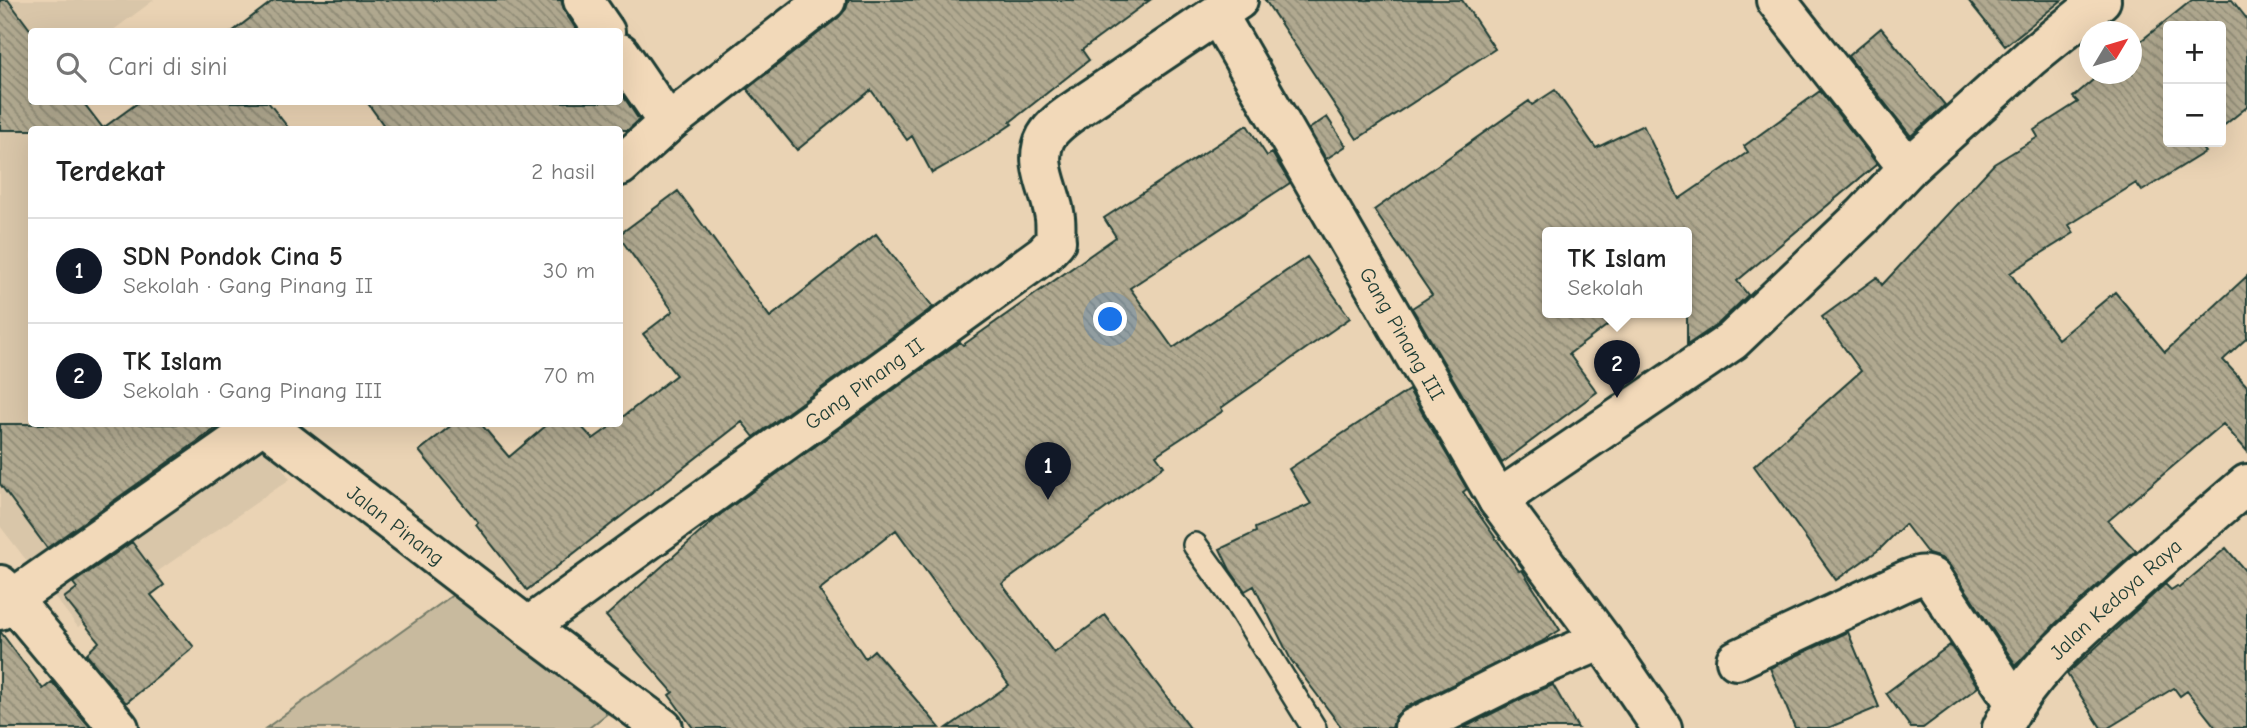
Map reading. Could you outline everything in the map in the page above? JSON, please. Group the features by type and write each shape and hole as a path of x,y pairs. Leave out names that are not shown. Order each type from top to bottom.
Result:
{"street":[{"path":"583,0 602,28"},
{"path":"623,163 668,123 826,0"},
{"path":"1776,0 1908,168"},
{"path":"1498,500 1731,341 1863,216 1908,168 2031,57 2101,0"},
{"name":"Gang Pinang III","path":"1228,7 1498,500 1602,640 1662,728"},
{"name":"Gang Pinang II","path":"528,627 1044,254 1056,241 1055,217 1045,184 1041,156 1046,137 1060,122 1084,104 1228,7"},
{"path":"623,57 668,123"},
{"name":"Jalan Pinang","path":"4,598 259,427"},
{"name":"Jalan Pinang","path":"267,427 528,627"},
{"name":"Jalan Kedoya Raya","path":"2008,716 2046,666 2082,628 2247,484"},
{"path":"1737,660 1907,580 1922,574 1927,575 1932,578 2008,716"},
{"path":"4,598 119,728"},
{"path":"528,627 663,728"},
{"path":"1414,728 1522,674 1602,640"}],"lane":[{"path":"1195,545 1236,602 1314,728"}],"shaded area":[{"path":"0,0 154,0 116,28 28,28 28,105 38,105 53,126 28,126 28,427 254,427 290,479 78,627 0,526"},
{"path":"457,592 608,713 589,728 266,728"}],"building":[{"path":"0,0 8,0 29,28 28,105 85,105 101,126 28,126 28,130 0,130"},
{"path":"274,0 561,0 575,28 237,28"},
{"path":"849,0 1150,0 1082,50 1089,60 1010,122 1012,124 932,173 912,136 907,140 871,90 797,150 747,89 839,17"},
{"path":"1265,0 1462,0 1495,49 1357,139"},
{"path":"1968,0 2062,0 2005,46"},
{"path":"2192,0 2232,0 2247,19 2247,107 2226,124 2226,21 2166,21"},
{"path":"2163,23 2163,147 2201,147 2205,152 2142,191 2136,183 2069,225 2074,233 2010,273 2058,339 2115,292 2165,352 2247,276 2247,338 2223,360 2247,386 2247,451 2223,424 2108,521 2136,551 2056,623 2016,665 1950,566 1941,558 1928,554 1905,524 1880,549 1836,580 1754,466 1861,371 1822,317 1877,277 1882,285 1994,164 2038,137 2034,130 2078,102 2073,97 2088,84 2142,84 2142,40"},
{"path":"1881,28 1945,105 1911,136 1848,56"},
{"path":"1555,90 1596,148 1643,125 1679,199 1748,152 1744,146 1820,91 1877,164 1737,281 1748,295 1718,324 1687,345 1687,318 1692,318 1692,227 1542,227 1542,318 1617,318 1569,354 1597,392 1502,463 1412,308 1432,295 1374,210 1529,101 1532,105"},
{"path":"623,96 639,120 628,130 623,130 623,126 384,126 369,105 623,105"},
{"path":"135,105 270,105 287,126 106,126"},
{"path":"1327,117 1346,146 1326,159 1309,129"},
{"path":"1247,125 1267,156 1272,153 1290,183 1130,288 1173,348 1307,257 1350,318 1221,408 1223,411 1156,455 1164,466 1002,584 1054,653 1105,615 1190,728 947,728 1009,685 896,530 819,590 865,658 874,650 940,728 693,728 669,695 673,692 606,616 721,514 960,342 963,345 1116,237 1104,218"},
{"path":"678,191 770,317 876,234 933,307 754,437 742,422 527,590 476,524 478,522 419,451 449,427 484,427 509,457 544,427 582,427 593,439 610,427 623,427 623,417 676,375 643,334 673,311 623,242 623,232"},
{"path":"1409,390 1467,489 1463,492 1519,571 1522,570 1560,630 1541,642 1404,708 1395,717 1392,728 1342,728 1291,660 1254,586 1245,591 1230,570 1220,549 1256,532 1255,528 1311,504 1289,469"},
{"path":"0,424 28,424 28,427 218,427 47,548 0,484"},
{"path":"132,542 164,585 151,595 194,647 126,703 86,654 99,642 64,598 77,588 73,583"},
{"path":"2226,548 2247,573 2247,728 2216,728 2187,691 2180,696 2174,688 2108,728 2101,728 2067,674 2165,584 2171,590 2177,586 2179,588"},
{"path":"0,631 43,689 52,682 91,728 0,728"},
{"path":"1848,632 1879,707 1828,728 1795,728 1770,668"},
{"path":"1950,645 1978,687 1923,728 1911,728 1886,693"},
{"path":"1553,685 1578,728 1463,728 1531,694"}],"place":[{"name":"TK Islam","path":"1617,398"},
{"name":"SDN Pondok Cina 5","path":"1048,500"}]}
